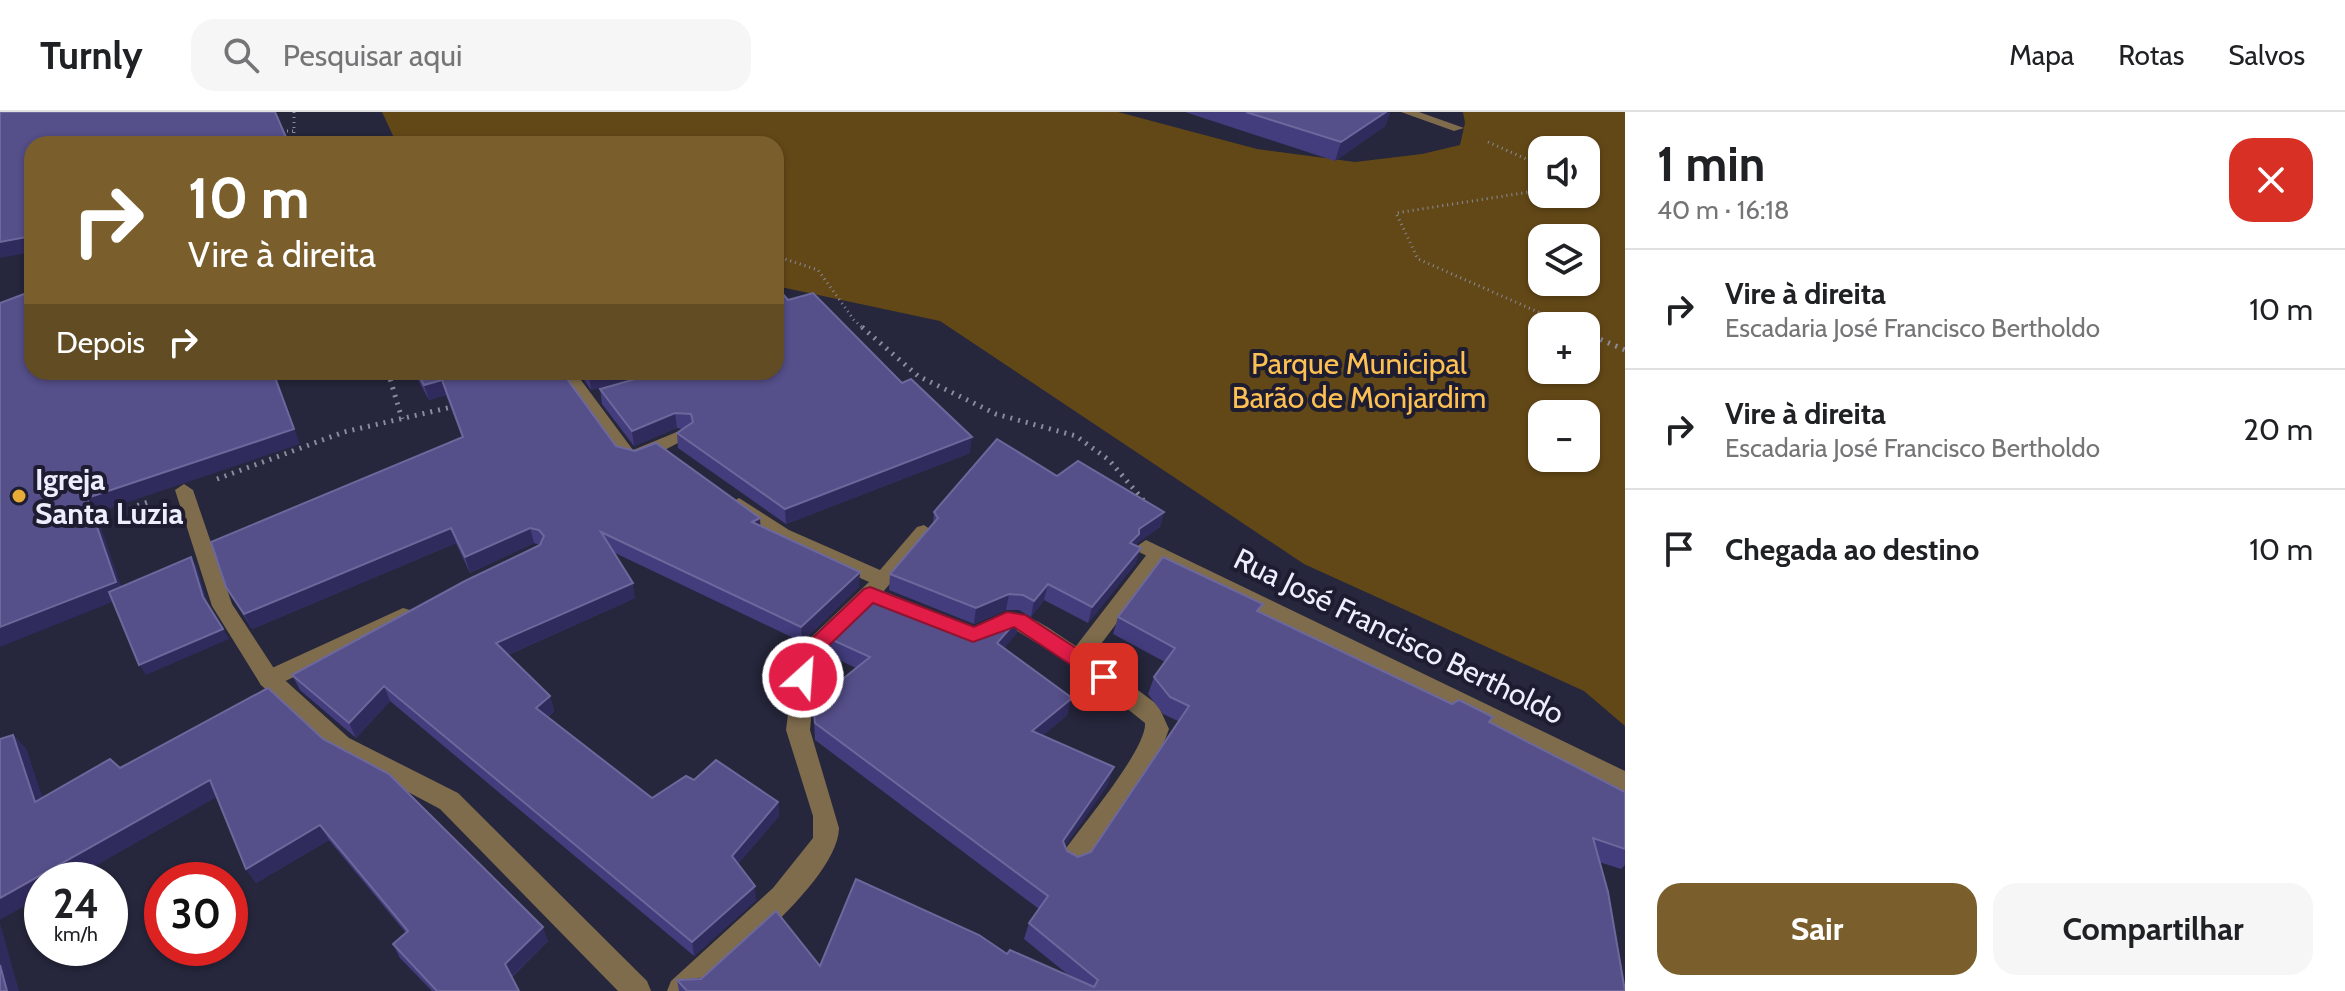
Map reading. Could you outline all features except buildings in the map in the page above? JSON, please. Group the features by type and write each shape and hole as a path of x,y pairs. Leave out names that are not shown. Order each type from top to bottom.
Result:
{"street":[{"path":"1407,112 1458,128"},
{"path":"574,380 592,398 627,455 638,457 667,452 684,435"},
{"path":"184,490 222,606 269,679 341,745 449,801 637,991"},
{"path":"721,491 782,535 876,586 900,605"},
{"path":"681,991 796,882 824,843 827,829 825,816 798,730 803,677 811,651 924,532"},
{"name":"Rua José Francisco Bertholdo","path":"1079,658 1152,550 1625,782"},
{"path":"269,679 422,607"},
{"path":"958,629 980,634 1012,619 1079,658 1150,712 1157,730 1139,764 1074,858"}],"path":[{"path":"293,136 294,112"},
{"path":"1458,128 1528,160"},
{"path":"277,131 293,131"},
{"path":"1528,192 1396,213 1418,259 1538,312"},
{"path":"784,259 818,270 854,320 918,376 996,414 1076,436 1109,460 1146,504"},
{"path":"1600,339 1625,350"},
{"path":"390,380 402,419"},
{"path":"89,522 344,432 464,405"}],"green space":[{"name":"Parque Municipal Barão de Monjardim","path":"382,112 1118,112 1257,149 1355,162 1422,154 1460,145 1465,123 1463,112 1625,112 1625,726 1584,691 1304,564 940,321 784,288 784,136 393,136"}],"place":[{"name":"Igreja Santa Luzia","path":"19,496"}],"route":[{"path":"803,677 811,651 870,594 973,635 1007,620 1018,621 1104,677"}]}
